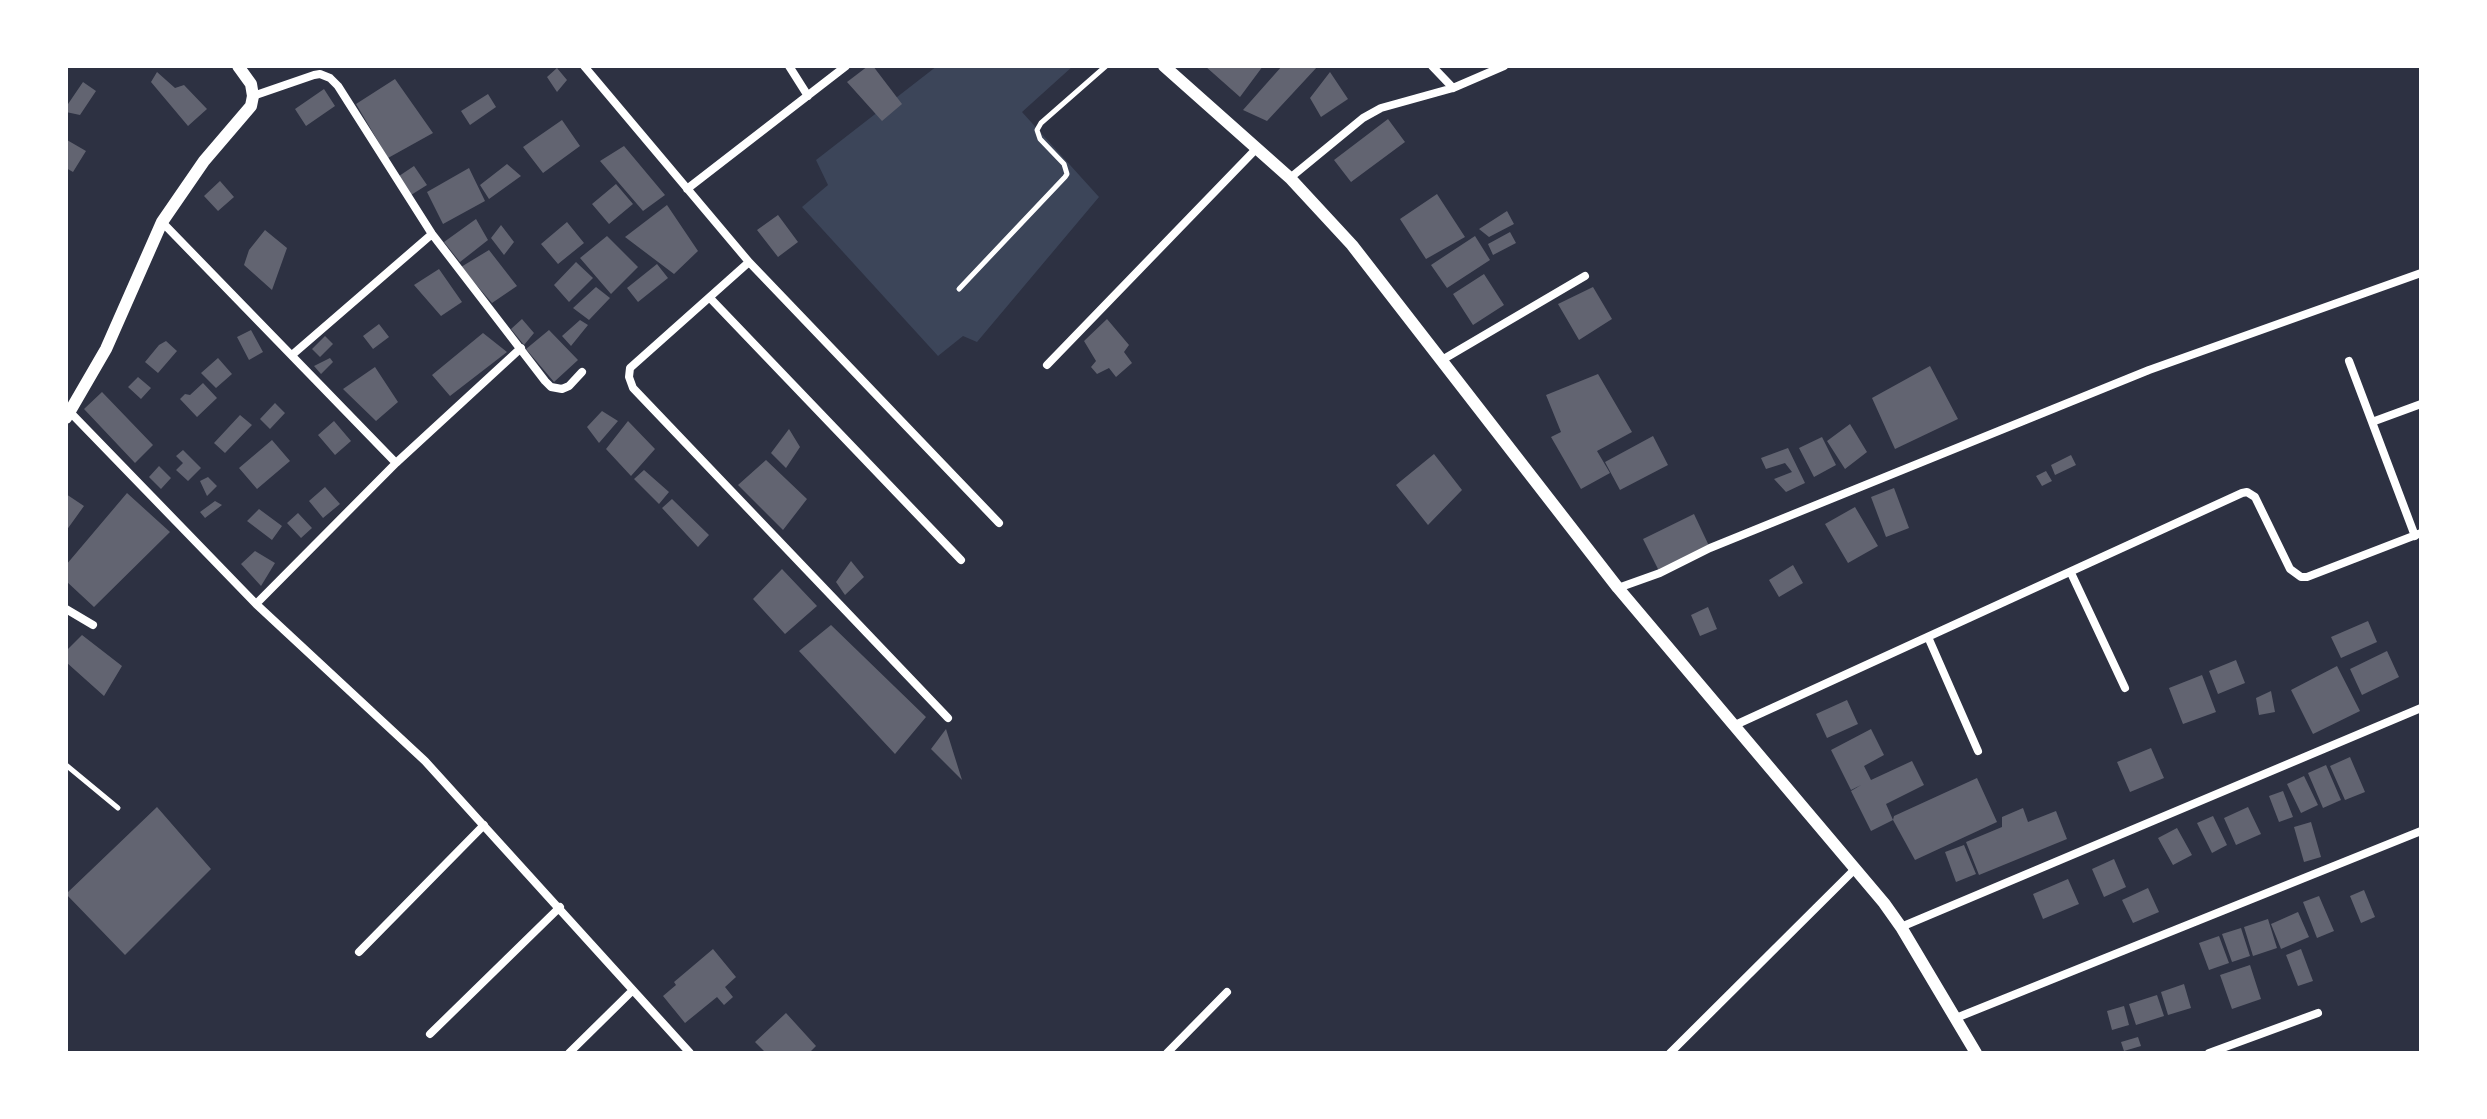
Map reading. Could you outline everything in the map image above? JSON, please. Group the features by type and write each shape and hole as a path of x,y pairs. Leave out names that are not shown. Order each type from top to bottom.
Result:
{"street":[{"path":"238,66 251,84 251,106 204,161 162,222 106,349 67,412 256,604 425,761 690,1053"},
{"path":"584,66 749,262 999,523"},
{"path":"789,66 808,96"},
{"path":"687,189 846,66"},
{"path":"1164,66 1290,178 1352,245 1618,588 1901,927 1976,1053"},
{"path":"1432,66 1453,88"},
{"path":"1290,178 1363,118 1381,108 1453,88 1504,66"},
{"path":"253,96 314,75 330,78 432,234 551,387 562,389 582,372"},
{"path":"1047,365 1257,148"},
{"path":"162,222 396,463"},
{"path":"292,355 432,234"},
{"path":"749,262 630,368 633,388 948,718"},
{"path":"1618,588 2149,370 2421,273"},
{"path":"1442,360 1585,276"},
{"path":"710,298 961,560"},
{"path":"256,604 396,463 521,348"},
{"path":"1733,726 2247,492 2255,497 2290,569 2301,577 2418,534 2349,361"},
{"path":"2372,422 2421,404"},
{"path":"2071,573 2125,688"},
{"path":"66,609 93,625"},
{"path":"1928,637 1978,751"},
{"path":"1901,927 2421,708"},
{"path":"359,952 484,825"},
{"path":"1956,1018 2421,831"},
{"path":"1670,1053 1855,869"},
{"path":"430,1034 560,907"},
{"path":"569,1053 633,990"},
{"path":"1167,1053 1227,992"},
{"path":"2209,1053 2318,1013"}],"lane":[{"path":"959,289 1067,174 1064,164 1040,139 1037,130 1041,123 1106,66"},
{"path":"66,765 118,808"}],"shaded area":[{"path":"937,66 1073,66 1022,112 1099,197 977,342 963,336 938,356 802,207 828,185 816,160"}],"building":[{"path":"868,66 873,66 902,104 882,121 847,82"},
{"path":"1205,66 1263,66 1240,97"},
{"path":"1282,66 1318,66 1267,121 1243,110"},
{"path":"557,68 567,80 557,92 547,77"},
{"path":"157,72 175,88 184,85 207,109 188,126 151,82"},
{"path":"1330,72 1348,99 1321,117 1310,98"},
{"path":"395,79 433,133 388,158 356,104"},
{"path":"83,82 96,91 80,115 66,112 66,107"},
{"path":"324,89 335,106 306,126 295,109"},
{"path":"488,94 496,107 470,125 461,111"},
{"path":"1388,119 1405,142 1351,182 1334,160"},
{"path":"562,120 580,146 543,173 523,147"},
{"path":"67,140 86,151 73,172 66,168"},
{"path":"624,146 665,195 643,211 600,161"},
{"path":"507,164 521,176 489,199 480,185"},
{"path":"414,166 427,185 411,195 399,176"},
{"path":"469,168 485,201 443,224 427,192"},
{"path":"220,181 234,197 218,211 204,196"},
{"path":"616,184 633,204 609,224 592,204"},
{"path":"1437,194 1465,237 1426,259 1400,219"},
{"path":"667,205 698,251 674,274 625,237"},
{"path":"1507,211 1514,224 1489,237 1479,229"},
{"path":"778,215 798,242 778,257 757,230"},
{"path":"476,219 488,240 460,262 444,242"},
{"path":"567,222 584,243 558,264 541,244"},
{"path":"501,225 514,242 504,255 491,238"},
{"path":"265,230 287,248 272,290 244,265 249,250"},
{"path":"1510,232 1516,243 1493,255 1488,244"},
{"path":"607,236 638,267 611,294 580,258"},
{"path":"1475,236 1490,260 1447,288 1431,265"},
{"path":"489,250 517,286 492,303 461,267"},
{"path":"576,262 593,278 569,302 554,285"},
{"path":"657,264 668,278 638,302 627,288"},
{"path":"439,269 462,302 441,316 414,285"},
{"path":"1484,274 1504,305 1473,325 1453,294"},
{"path":"596,287 610,298 589,320 573,308"},
{"path":"1593,287 1612,319 1579,340 1558,304"},
{"path":"522,319 534,333 524,345 511,329"},
{"path":"1107,319 1129,345 1124,352 1132,363 1116,377 1109,368 1097,374 1091,367 1096,361 1084,341"},
{"path":"580,320 588,325 571,346 562,336"},
{"path":"379,324 389,337 373,349 363,336"},
{"path":"251,330 263,352 249,360 237,337"},
{"path":"549,330 578,360 554,382 526,349"},
{"path":"483,333 507,352 450,396 432,375"},
{"path":"325,336 333,344 320,357 312,349"},
{"path":"166,341 177,351 158,373 145,362"},
{"path":"218,358 232,374 216,388 201,373"},
{"path":"330,358 333,362 321,374 314,366"},
{"path":"1930,366 1958,419 1895,449 1872,398"},
{"path":"375,367 398,402 376,421 343,389"},
{"path":"1598,374 1632,432 1597,451 1610,473 1581,489 1551,437 1561,432 1546,395"},
{"path":"138,377 151,388 141,399 128,387"},
{"path":"203,383 217,398 197,417 180,399 185,394 190,395"},
{"path":"102,392 153,445 135,463 84,409"},
{"path":"275,403 285,413 270,429 260,419"},
{"path":"602,411 618,421 599,443 587,427"},
{"path":"240,415 252,425 225,453 214,443"},
{"path":"334,421 351,441 335,455 318,435"},
{"path":"628,421 655,449 631,476 606,449"},
{"path":"1850,424 1867,452 1845,469 1827,441"},
{"path":"789,429 800,447 786,468 771,453"},
{"path":"1653,436 1668,465 1620,490 1605,462"},
{"path":"1822,437 1836,465 1814,477 1799,448"},
{"path":"272,440 290,461 257,489 239,468"},
{"path":"1788,448 1805,483 1786,492 1774,479 1792,472 1785,463 1766,469 1761,458"},
{"path":"183,450 201,468 188,481 176,470 183,463 176,456"},
{"path":"1434,454 1462,490 1428,525 1396,485"},
{"path":"2071,455 2076,465 2055,475 2051,465"},
{"path":"766,460 807,499 783,530 738,485"},
{"path":"159,466 171,478 161,489 149,477"},
{"path":"644,470 669,492 659,504 634,479"},
{"path":"2046,471 2052,481 2042,486 2036,476"},
{"path":"208,477 217,486 207,496 200,481"},
{"path":"325,487 340,504 323,518 309,501"},
{"path":"1894,488 1909,528 1886,537 1871,497"},
{"path":"127,493 170,532 94,607 66,581 66,565"},
{"path":"66,494 84,506 66,531"},
{"path":"672,499 709,535 698,547 662,508"},
{"path":"215,501 222,505 205,518 200,512"},
{"path":"1855,507 1878,546 1848,563 1825,524"},
{"path":"259,509 282,526 272,540 247,521"},
{"path":"298,513 312,528 301,538 287,523"},
{"path":"1694,514 1710,548 1660,573 1643,539"},
{"path":"255,551 275,563 261,586 241,564"},
{"path":"851,561 864,577 845,595 836,582"},
{"path":"1793,565 1803,583 1779,597 1769,580"},
{"path":"782,569 817,606 785,634 753,599"},
{"path":"1708,607 1717,629 1700,636 1691,615"},
{"path":"2368,621 2377,642 2341,658 2331,637"},
{"path":"831,625 926,717 895,754 799,651"},
{"path":"82,635 122,666 104,696 66,662 66,651"},
{"path":"2387,651 2399,677 2362,695 2350,669"},
{"path":"2236,660 2245,683 2218,694 2209,671"},
{"path":"2337,666 2360,711 2313,734 2291,690"},
{"path":"2202,675 2216,712 2183,724 2169,688"},
{"path":"2271,691 2275,712 2259,715 2256,698"},
{"path":"1847,700 1858,724 1827,738 1816,714"},
{"path":"946,729 962,780 931,749"},
{"path":"1871,729 1884,755 1864,766 1871,780 1912,761 1924,785 1886,804 1893,820 1871,831 1851,791 1861,785 1851,790 1831,750"},
{"path":"2151,748 2164,778 2130,792 2117,762"},
{"path":"2350,757 2365,792 2345,800 2330,766"},
{"path":"2326,765 2341,800 2323,808 2308,773"},
{"path":"2304,776 2318,805 2301,813 2287,784"},
{"path":"1977,778 1997,822 1915,860 1893,820 1894,816"},
{"path":"2283,791 2293,817 2279,822 2269,796"},
{"path":"157,807 211,869 125,955 66,894"},
{"path":"2248,807 2261,834 2236,845 2224,818"},
{"path":"2023,808 2028,822 2056,811 2067,839 1979,875 1966,842 2002,827 2002,817"},
{"path":"2213,816 2227,845 2212,853 2197,823"},
{"path":"2311,822 2321,857 2304,862 2294,827"},
{"path":"2177,828 2192,855 2173,865 2158,838"},
{"path":"1964,845 1976,874 1956,882 1945,852"},
{"path":"2114,859 2126,887 2104,897 2092,869"},
{"path":"2068,879 2079,904 2043,919 2033,894"},
{"path":"2148,888 2159,912 2133,923 2122,900"},
{"path":"2364,890 2375,917 2361,923 2350,896"},
{"path":"2319,896 2334,931 2317,938 2303,902"},
{"path":"2298,912 2309,937 2281,949 2271,924"},
{"path":"2268,919 2277,948 2253,956 2244,927"},
{"path":"2241,928 2250,956 2232,962 2222,934"},
{"path":"2219,936 2229,963 2209,970 2199,943"},
{"path":"713,949 736,977 725,987 733,997 724,1005 717,997 685,1023 663,996 676,985 674,982"},
{"path":"2301,949 2313,981 2298,986 2286,955"},
{"path":"2250,965 2261,999 2232,1009 2220,975"},
{"path":"2184,984 2191,1008 2168,1015 2161,992"},
{"path":"2157,995 2164,1016 2136,1025 2129,1004"},
{"path":"2124,1006 2129,1025 2112,1030 2107,1011"},
{"path":"786,1013 816,1046 809,1053 766,1053 755,1042"},
{"path":"2138,1037 2141,1046 2124,1051 2121,1042"}]}
